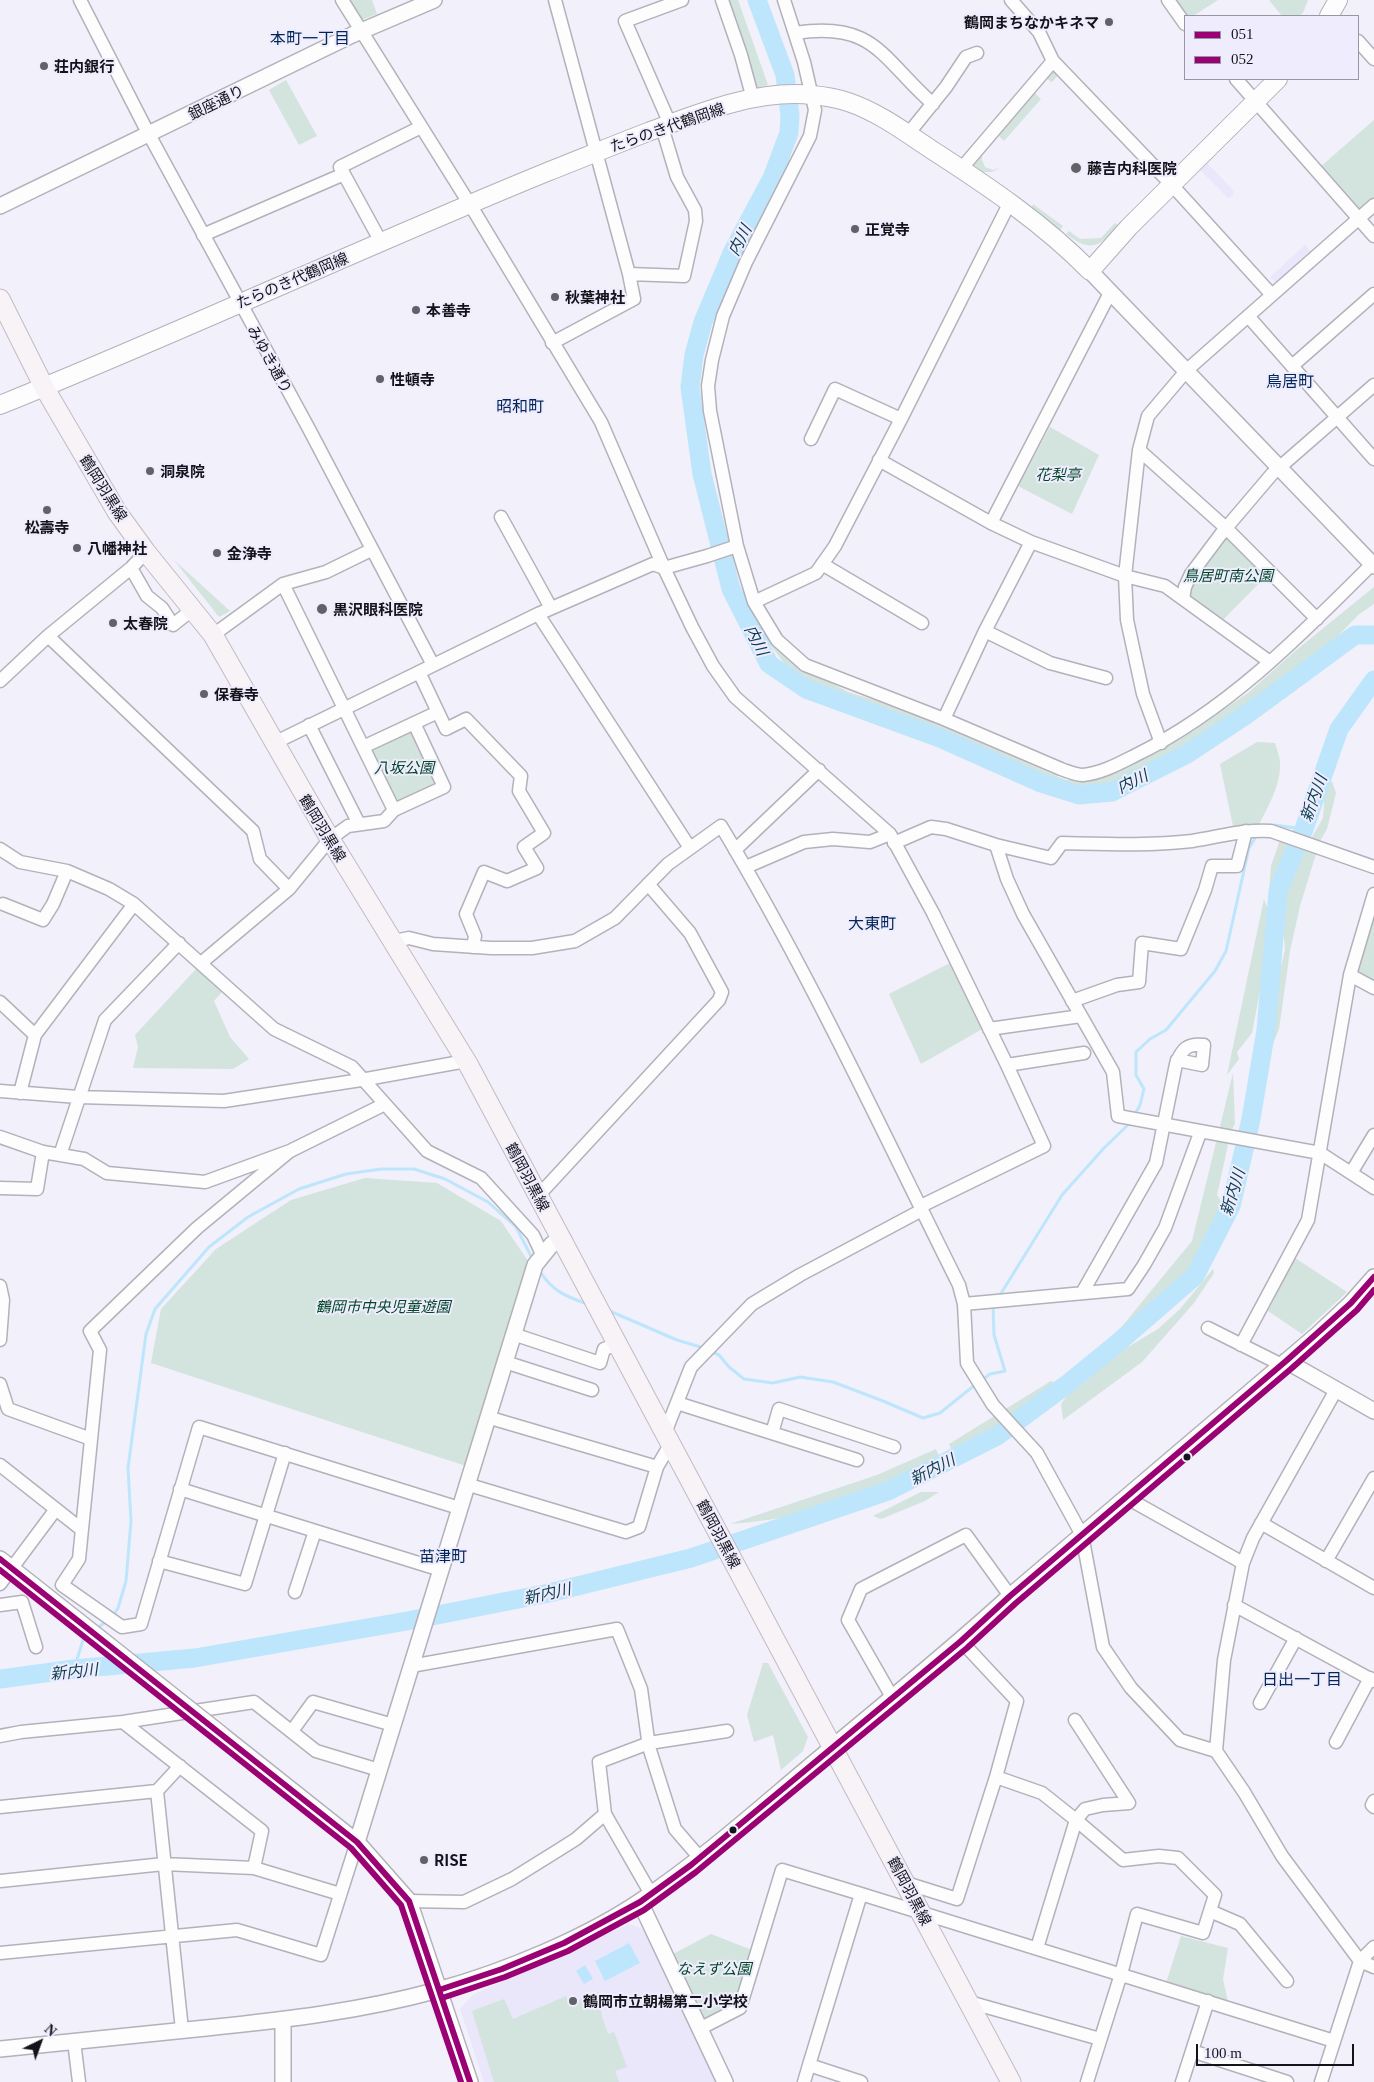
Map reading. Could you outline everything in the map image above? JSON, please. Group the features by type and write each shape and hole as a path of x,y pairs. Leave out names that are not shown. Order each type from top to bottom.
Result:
{"main road":[{"path":"1090,271 1171,184 1277,80"},
{"name":"たらのき代鶴岡線","path":"0,405 469,204 597,152 709,110 758,99 808,95 833,98 854,105 908,134 961,169 1067,247 1090,271"},
{"name":"鶴岡羽黒線","path":"0,299 44,387 117,512 146,552 213,636 330,840 466,1060 1011,2082"}],"street":[{"name":"みゆき通り","path":"80,0 239,303 309,429 433,665"},
{"path":"342,0 469,204 601,422 664,568 713,666 735,697 819,770 892,839 933,914 1007,1065 1044,1146 921,1208 800,1275 752,1304 691,1367 657,1467 640,1528 626,1532 466,1484"},
{"name":"銀座通り","path":"0,206 362,31 434,0"},
{"path":"552,343 634,299 597,152 555,0"},
{"path":"629,274 684,276 696,221 695,210 678,177 666,125 625,21 682,0"},
{"path":"722,0 758,99"},
{"path":"784,0 795,32 808,95 815,110 810,136 746,262 723,316 712,360 708,386 710,411 737,546 754,602 778,640 805,665 944,719 1012,750 1080,775 1104,771 1161,743 1221,702 1270,662 1373,564 1090,271"},
{"path":"1011,0 1039,32 1053,61 1171,184 1272,295"},
{"path":"1168,0 1184,23"},
{"path":"795,32 834,30 860,37 873,44 897,66 911,84 933,104"},
{"path":"1359,42 1374,60"},
{"path":"908,134 933,104 966,57 977,53"},
{"path":"961,169 1053,61"},
{"path":"1237,80 1374,236"},
{"path":"381,242 340,167 421,127"},
{"path":"203,235 344,174"},
{"path":"754,602 816,573 835,546 1009,204"},
{"path":"1161,743 1143,694 1127,620 1125,576 1139,450 1148,416 1186,370 1374,205"},
{"path":"990,524 1111,292"},
{"path":"1292,366 1374,294"},
{"path":"1248,316 1374,459"},
{"path":"1183,599 1185,587 1192,574 1226,528 1279,467 1374,385"},
{"path":"811,439 835,389 901,419"},
{"path":"1139,450 1226,528 1316,619"},
{"path":"878,460 990,524 1031,542 1125,576 1165,586 1270,662"},
{"path":"501,517 551,608"},
{"path":"944,719 985,630 1031,542"},
{"path":"274,743 538,614 654,564 664,568 737,546"},
{"path":"213,636 283,584 326,572 372,550"},
{"path":"1,676 131,568 146,552"},
{"path":"822,564 922,623"},
{"path":"131,568 147,596 162,608 173,624 193,609"},
{"path":"283,584 394,810"},
{"path":"538,614 690,848"},
{"path":"985,630 1050,663 1106,678"},
{"path":"48,636 253,831 260,859 289,890"},
{"path":"419,672 446,729 466,719 521,776 519,791 544,833 524,847 537,868 507,881 484,872 466,914 474,936 473,947"},
{"path":"363,747 438,712"},
{"path":"202,962 289,890 330,840 348,826 384,821 394,810 444,787 414,723"},
{"path":"309,725 359,824"},
{"path":"735,850 819,770"},
{"path":"394,942 409,938 433,944 532,948 575,941 615,918 668,864 721,826 746,867 875,1111 959,1285 964,1304 968,1363 993,1405 1036,1452 1082,1534 1103,1647 1131,1688 1180,1740 1216,1751"},
{"path":"746,867 804,842 833,839 870,842 892,839 931,827 946,829 996,845 1051,858 1062,843 1136,845 1193,840 1246,831 1271,831 1374,867"},
{"path":"1072,1000 1117,985 1139,982 1142,944 1181,949 1205,890 1212,866 1237,866 1246,831"},
{"path":"996,845 1007,879 1023,914 1113,1072 1118,1116 1164,1126 1320,1153 1374,1188"},
{"path":"0,848 20,862 67,871 110,889 134,904 202,962 274,1029 352,1068 427,1151 481,1178 534,1236 542,1254"},
{"path":"3,904 43,920 53,904 67,871"},
{"path":"538,1196 719,1000 722,992 690,933 648,884"},
{"path":"1241,1345 1308,1220 1350,975 1374,894"},
{"path":"20,1093 35,1035 134,904"},
{"path":"60,1155 105,1020 179,943"},
{"path":"1350,975 1374,988"},
{"path":"0,1002 35,1035"},
{"path":"989,1029 1081,1016"},
{"path":"1007,1065 1084,1053"},
{"path":"0,1091 78,1097 224,1101 361,1080 466,1060"},
{"path":"1082,1293 1156,1164 1177,1060"},
{"path":"0,1137 43,1152 84,1159 107,1172 205,1182 290,1151 385,1104"},
{"path":"964,1304 1128,1289 1165,1228 1205,1133"},
{"path":"1351,1173 1374,1135"},
{"path":"290,1151 197,1228 90,1332 100,1350 79,1558 62,1585 122,1627 140,1624 199,1426 459,1508"},
{"path":"0,1188 37,1189 43,1152"},
{"path":"0,1954 237,1930 321,1955 535,1265 552,1244 564,1241"},
{"path":"0,2049 283,2020 380,2004 439,1990 502,1970 564,1943 646,1898 700,1858 961,1641 1082,1534 1127,1498 1284,1363 1351,1303 1374,1277"},
{"path":"0,1286 3,1300 0,1340"},
{"path":"1208,1328 1241,1345 1284,1363 1374,1411"},
{"path":"514,1334 600,1363 604,1348 618,1344"},
{"path":"505,1362 592,1390"},
{"path":"0,1384 8,1410 91,1439"},
{"path":"1336,1390 1261,1523 1243,1563 1224,1660 1216,1751 1282,1856 1360,1961 1374,1967"},
{"path":"677,1404 857,1460"},
{"path":"772,1433 779,1409 894,1447"},
{"path":"488,1417 657,1467"},
{"path":"159,1561 245,1584 285,1453"},
{"path":"0,1465 81,1529"},
{"path":"1326,1561 1374,1478"},
{"path":"180,1489 315,1531 442,1566"},
{"path":"1127,1498 1243,1563"},
{"path":"0,1584 6,1563 56,1509"},
{"path":"1261,1523 1374,1588"},
{"path":"295,1592 315,1531"},
{"path":"892,1697 848,1620 861,1589 966,1536 1010,1596"},
{"path":"6,1563 357,1842 409,1901 470,2082"},
{"path":"0,1604 22,1602 36,1647"},
{"path":"1234,1605 1372,1679 1336,1742"},
{"path":"411,1666 617,1629 641,1689 649,1743 675,1829 700,1858"},
{"path":"1260,1703 1296,1638"},
{"path":"906,1883 957,1899 996,1777 1017,1701 961,1641"},
{"path":"0,1736 123,1722 254,1702 316,1751 379,1770"},
{"path":"292,1731 313,1702 393,1725"},
{"path":"1037,1948 1076,1820 1085,1809 1103,1805 1129,1803 1075,1720"},
{"path":"123,1722 262,1831 254,1868"},
{"path":"725,2082 700,2028 646,1898 605,1814 599,1762 649,1743 727,1731"},
{"path":"0,1807 157,1791 180,1766"},
{"path":"996,1777 1042,1793 1123,1860 1159,1856 1178,1858 1215,1895 1203,1933 1137,1914 1121,1974 1087,2082"},
{"path":"157,1791 182,2030"},
{"path":"1374,1801 1372,1805 1374,1807"},
{"path":"409,1901 464,1902 512,1879 550,1856 576,1839 605,1814"},
{"path":"0,1881 164,1864 254,1868 340,1894"},
{"path":"700,2028 740,2008 782,1870 1334,2041"},
{"path":"804,2082 861,1894"},
{"path":"1210,1911 1240,1924 1287,1981"},
{"path":"1321,2082 1360,1961 1374,1947"},
{"path":"1182,2082 1208,2001"},
{"path":"969,2002 1100,2039"},
{"path":"283,2020 283,2082"},
{"path":"74,2041 79,2082"},
{"path":"1192,2051 1287,2082"},
{"path":"809,2066 861,2082"}],"shaded area":[{"path":"1207,163 1233,190 1234,194 1229,199 1200,170"},
{"path":"1305,245 1310,251 1276,283 1270,277"},
{"name":"鶴岡市立朝楊第二小学校","path":"629,1924 645,1930 716,2082 484,2082 460,2009 474,1994"}],"green space":[{"path":"372,0 377,14 361,20 349,1"},
{"path":"726,0 738,0 768,85 757,88"},
{"path":"1172,0 1218,0 1195,15 1184,15"},
{"path":"1269,0 1308,0 1300,15 1281,15"},
{"path":"1050,68 1060,73 1052,82 1047,79 1035,93 1041,99 1004,141 999,136 982,156 985,167 993,170 1001,167 992,172 982,172 973,165 972,159"},
{"path":"286,80 317,136 299,145 269,90"},
{"path":"1374,120 1374,201 1362,211 1356,210 1319,168"},
{"path":"1033,204 1063,226 1060,230 1031,208"},
{"path":"1115,223 1119,226 1106,239 1094,245 1082,244 1066,234 1069,231 1080,239 1101,238"},
{"name":"花梨亭","path":"1050,427 1099,455 1072,514 1018,486"},
{"name":"鳥居町南公園","path":"1226,533 1267,575 1222,621 1186,597 1189,585"},
{"path":"737,553 757,615 803,667 848,692 903,709 1066,780 1096,779 1180,738 1248,693 1294,652 1374,587 1374,604 1358,615 1329,649 1315,653 1302,667 1290,673 1231,717 1158,762 1114,783 1095,786 1072,785 1048,780 949,735 828,692 794,676 768,642 753,616 732,555"},
{"path":"174,560 230,611 219,617"},
{"name":"八坂公園","path":"412,726 440,785 396,806 367,748"},
{"path":"1257,742 1275,743 1280,763 1276,787 1259,825 1233,826 1220,764"},
{"path":"1332,781 1336,793 1327,829 1320,841 1300,906 1290,951 1279,1029 1269,1054 1273,1029 1272,1004 1285,950 1282,914 1285,884 1323,818 1325,788"},
{"path":"1281,837 1290,842 1279,881 1269,891 1271,866"},
{"path":"1264,899 1270,916 1263,975 1252,1033 1237,1052 1239,1059 1227,1075"},
{"path":"1374,906 1374,983 1360,976 1355,967"},
{"path":"950,963 984,1028 921,1064 889,994"},
{"path":"197,968 223,991 214,1001 230,1037 249,1059 233,1069 133,1068 138,1047 135,1035"},
{"path":"1233,1073 1235,1124 1231,1131 1217,1195 1224,1206 1194,1271 1152,1310 1114,1336 1192,1241"},
{"name":"鶴岡市中央児童遊園","path":"365,1178 437,1183 501,1221 528,1261 466,1466 151,1363 161,1309 216,1249 291,1200"},
{"path":"1295,1258 1347,1292 1302,1334 1268,1311"},
{"path":"1213,1269 1214,1273 1194,1303 1142,1362 1063,1420 1061,1404 1074,1386 1118,1353 1158,1329 1180,1309"},
{"path":"1051,1381 1057,1385 986,1438 953,1454 949,1444"},
{"path":"936,1449 940,1459 889,1486 864,1496 808,1512 769,1520 730,1524 877,1475"},
{"path":"921,1492 939,1492 925,1501 881,1519 873,1516"},
{"path":"763,1663 768,1663 808,1737 803,1751 781,1770 773,1735 754,1742 747,1715"},
{"name":"なえず公園","path":"711,1934 752,1950 735,2007 703,2023 673,1954"},
{"path":"1181,1936 1228,1948 1223,1979 1228,2002 1166,1983"},
{"path":"599,1992 602,2017 608,2034 614,2032 627,2067 615,2071 619,2082 494,2082 472,2011 504,1999 513,2019 566,1996 571,2007 580,2002 579,2000"}],"water":[{"path":"629,1943 640,1963 605,1981 595,1961"},
{"path":"585,1965 593,1979 584,1984 576,1971"}],"waterway":[{"name":"内川","path":"757,0 785,75 790,115 789,133 772,178 733,251 703,322 694,355 690,387 702,474 731,589 769,664 806,689 940,738 1041,783 1079,795 1112,792 1187,754 1246,715 1355,635 1374,635"},
{"name":"新内川","path":"0,1679 74,1669 195,1658 407,1621 549,1593 691,1558 888,1491 997,1436 1066,1385 1195,1276 1231,1206 1251,1119 1266,1030 1278,891 1304,829 1339,729 1374,680"},
{"path":"1270,827 1274,825 1304,829"},
{"path":"1134,1116 1140,1105 1144,1089 1136,1075 1136,1052 1150,1039 1166,1030 1215,971 1226,951 1249,848 1257,835"},
{"path":"1000,1295 1062,1195 1104,1148 1131,1122"},
{"path":"113,1616 118,1608 126,1581 131,1521 128,1468 146,1334 155,1309 209,1247 248,1217 299,1189 346,1174 381,1169 414,1169 445,1179 488,1202 516,1227 533,1260"},
{"path":"539,1270 554,1288 587,1304"},
{"path":"981,1381 990,1374 1005,1371 994,1335 993,1305"},
{"path":"605,1309 677,1340 704,1348"},
{"path":"712,1352 719,1355 729,1367 744,1379 773,1383 800,1377 833,1382 923,1418 940,1413 976,1384"},
{"path":"95,1630 108,1620"},
{"path":"74,1669 84,1637 88,1635"}],"transit line":[{"name":"051","path":"439,1990 502,1969 564,1943 640,1902 691,1865 961,1641 1010,1596 1286,1361 1351,1303 1374,1277"},
{"name":"052","path":"442,1998 505,1977 568,1951 644,1910 696,1872 967,1648 1016,1603 1292,1368 1357,1310 1374,1290"},
{"name":"051","path":"0,1559 357,1842 409,1901 470,2082"},
{"name":"052","path":"0,1570 351,1848 401,1905 461,2082"}],"place":[{"name":"鶴岡まちなかキネマ","path":"1109,22"},
{"name":"荘内銀行","path":"44,66"},
{"name":"藤吉内科医院","path":"1076,168"},
{"name":"正覚寺","path":"855,229"},
{"name":"秋葉神社","path":"555,297"},
{"name":"本善寺","path":"416,310"},
{"name":"性頓寺","path":"380,379"},
{"name":"洞泉院","path":"150,471"},
{"name":"松壽寺","path":"47,510"},
{"name":"八幡神社","path":"77,548"},
{"name":"金浄寺","path":"217,553"},
{"name":"黒沢眼科医院","path":"322,609"},
{"name":"太春院","path":"113,623"},
{"name":"保春寺","path":"204,694"},
{"name":"RISE","path":"424,1860"},
{"name":"鶴岡市立朝楊第二小学校","path":"573,2001"}],"district":[{"name":"本町一丁目","path":"310,38"},
{"name":"鳥居町","path":"1290,381"},
{"name":"昭和町","path":"520,406"},
{"name":"大東町","path":"872,923"},
{"name":"苗津町","path":"443,1556"},
{"name":"日出一丁目","path":"1302,1679"}]}
